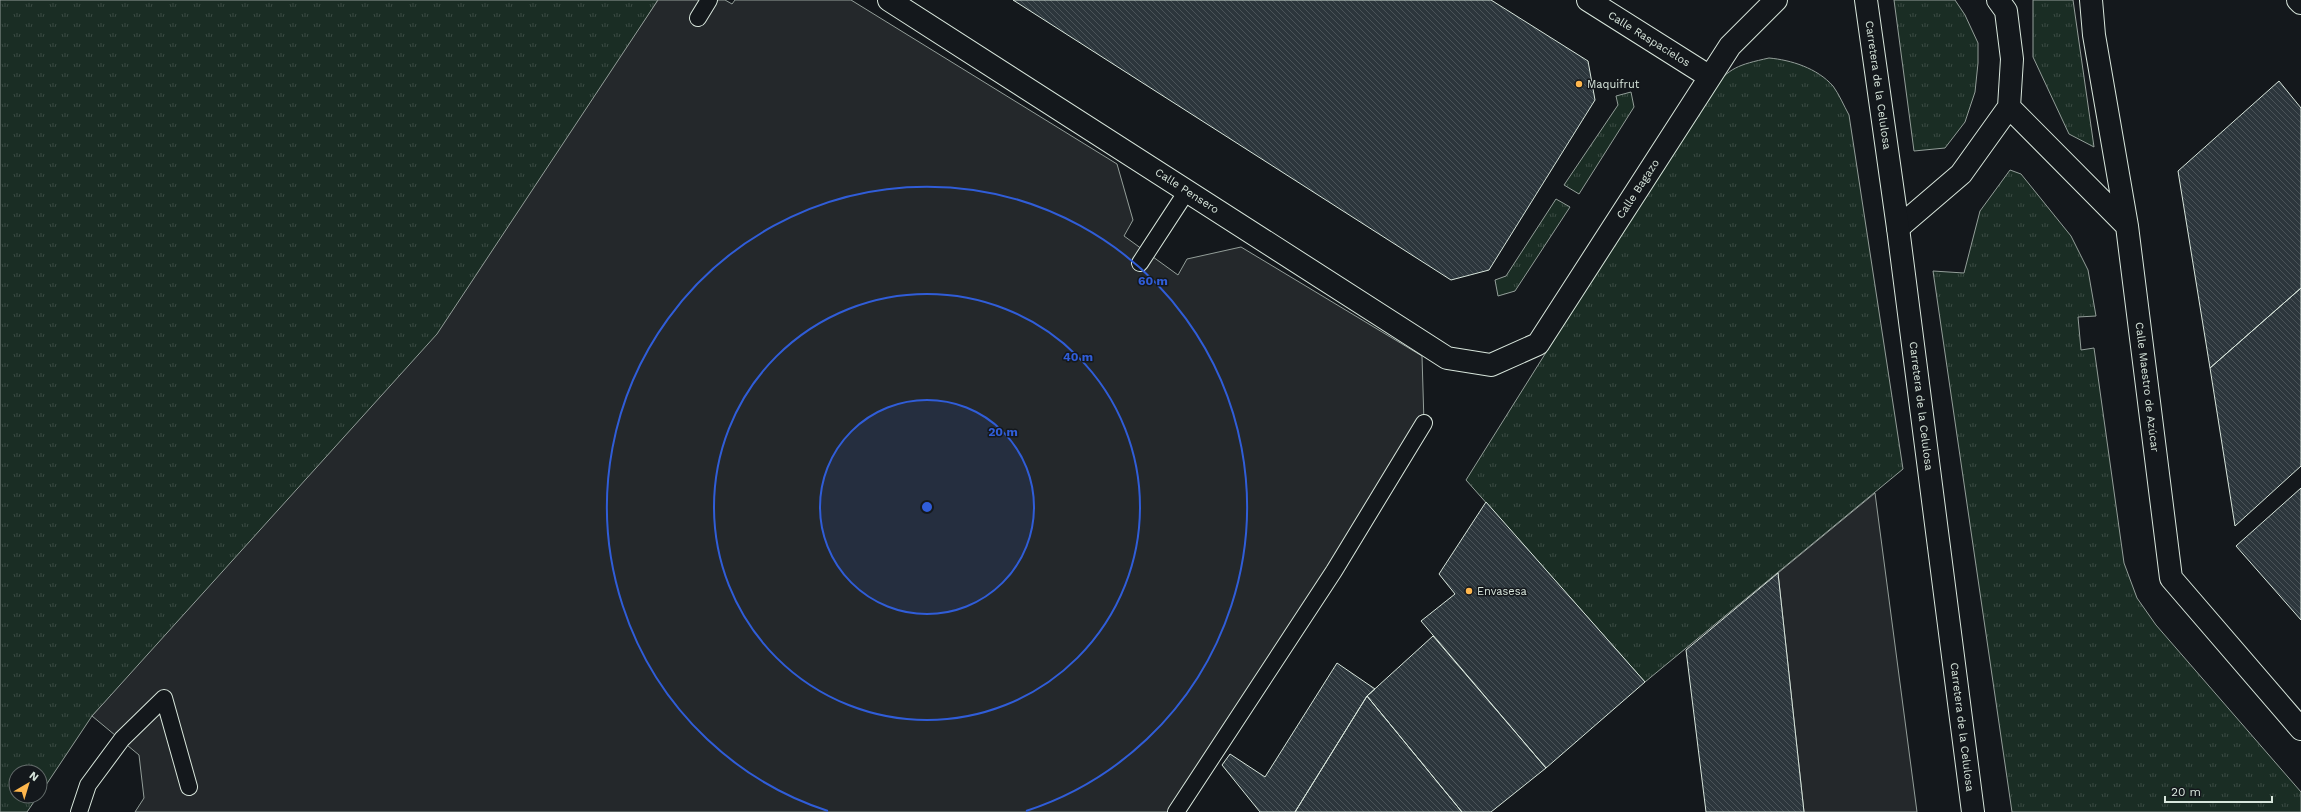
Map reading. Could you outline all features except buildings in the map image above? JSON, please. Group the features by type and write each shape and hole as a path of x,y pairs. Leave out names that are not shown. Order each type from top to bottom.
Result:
{"main road":[{"name":"Calle Pensero","path":"889,0 1447,358 1491,365"},
{"name":"Calle Raspacielos","path":"1588,0 1710,77"},
{"name":"Calle Bagazo","path":"1491,365 1538,344 1730,46 1776,0"},
{"name":"Carretera de la Celulosa","path":"1866,0 1898,228 1973,812"},
{"path":"1898,228 1961,174 2009,107 2012,59 2006,11 1998,0"},
{"name":"Calle Maestro de Azúcar","path":"2091,0 2094,35 2127,226 2171,578 2301,729"},
{"path":"2298,0 2301,3"},
{"path":"2009,107 2127,226"}],"lane":[{"path":"698,18 709,0"},
{"path":"1140,263 1187,191"},
{"path":"1176,812 1334,571 1424,423"},
{"path":"78,812 88,785 122,739 164,698 189,787"}],"green space":[{"path":"0,0 658,0 438,345 92,716 48,782 48,764 8,764 8,804 32,804 27,812 0,812"},
{"path":"1894,0 1955,0 1965,15 1978,43 1978,63 1975,92 1965,122 1945,148 1914,151"},
{"path":"2033,0 2073,0 2094,147 2069,134 2033,57"},
{"path":"1769,58 1795,63 1819,74 1833,86 1849,115 1903,469 1645,682 1466,480 1710,91 1723,77 1735,68"},
{"path":"1631,92 1634,107 1579,194 1564,185 1618,105 1616,96"},
{"path":"2010,170 2021,174 2071,236 2088,270 2096,316 2078,317 2081,350 2094,348 2124,563 2137,598 2156,625 2301,792 2301,812 2012,812 1933,271 1964,273 1980,211"},
{"path":"1556,199 1570,207 1515,291 1498,296 1495,280 1506,276"}],"shaded area":[{"path":"658,0 725,0 732,4 735,0 851,0 1117,164 1133,220 1124,236 1178,275 1187,259 1241,247 1422,356 1424,423 1186,812 135,812 144,798 139,755 92,716 437,334"},
{"path":"1875,493 1917,812 1804,812 1778,573"}],"place":[{"name":"Maquifrut","path":"1579,84"},
{"name":"Envasesa","path":"1469,591"}]}
